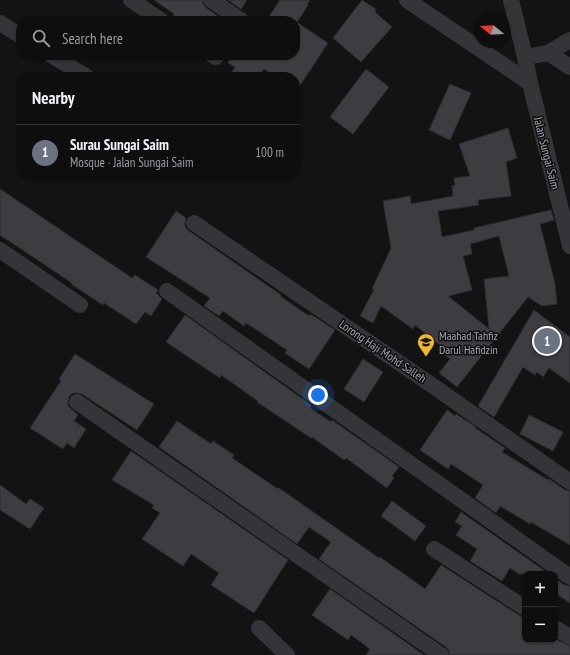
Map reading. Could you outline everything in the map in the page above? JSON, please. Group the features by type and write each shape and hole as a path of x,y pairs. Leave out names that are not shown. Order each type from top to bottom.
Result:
{"street":[{"path":"131,0 155,16"},
{"path":"212,0 235,16"},
{"path":"407,0 530,83"},
{"name":"Jalan Sungai Saim","path":"511,0 570,246"},
{"path":"0,23 16,33"},
{"path":"525,57 548,54 570,40"},
{"path":"548,54 570,67"},
{"path":"60,60 78,72"},
{"name":"Lorong Haji Mohd Salleh","path":"194,223 442,392 570,482"},
{"path":"0,250 80,305"},
{"path":"167,291 570,577"},
{"path":"77,402 441,655"},
{"path":"434,549 523,607"},
{"path":"259,628 288,655"},
{"path":"558,630 570,637"}],"building":[{"path":"154,0 202,0 206,8 218,16 173,16 174,14"},
{"path":"228,0 247,0 241,9"},
{"path":"280,0 310,0 300,18 300,16 269,16"},
{"path":"362,0 376,9 375,12 392,27 361,62 333,38"},
{"path":"300,24 328,43 300,85 300,72 268,72 264,69 262,72 232,72 235,67 228,63 230,60 300,60"},
{"path":"366,69 389,87 353,134 330,117"},
{"path":"450,84 471,93 450,140 429,130"},
{"path":"508,128 517,158 506,162 511,196 478,200 479,205 438,211 442,237 551,210 554,220 540,224 555,284 557,304 542,306 528,297 457,387 439,373 450,359 438,350 441,346 415,325 413,329 381,306 373,323 360,316 374,290 372,289 391,248 383,201 410,196 411,204 453,196 452,186 455,185 454,178 470,176 459,144","holes":["499,236 509,276 484,279 489,329 448,296 472,290 463,256 472,254 470,244"]},
{"path":"0,189 132,278 135,275 158,290 156,293 162,299 151,316 145,312 136,324 104,303 103,305 0,235"},
{"path":"176,211 186,218 185,227 189,231 309,316 310,314 335,330 309,369 285,353 287,350 246,323 244,326 223,311 219,316 204,306 210,298 146,257"},
{"path":"534,310 570,337 570,383 549,368 543,377 537,372 535,375 523,367 494,417 478,406"},
{"path":"185,315 311,405 310,408 331,422 332,420 399,467 392,476 394,478 387,488 346,458 344,460 312,437 311,438 257,402 258,401 221,375 220,378 166,342"},
{"path":"75,354 154,404 137,430 82,394 77,393 73,393 69,396 68,406 78,415 74,421 86,429 74,448 67,443 63,449 30,428 61,381 59,379"},
{"path":"363,359 383,372 364,402 344,389"},
{"path":"447,410 476,427 475,428 505,448 502,452 565,490 570,491 570,545 500,506 496,513 475,498 483,485 451,464 448,469 420,450"},
{"path":"529,415 563,432 553,451 520,434"},
{"path":"177,421 211,444 213,441 234,455 232,458 278,489 279,488 425,589 441,565 522,616 522,643 558,643 558,640 570,646 570,655 450,655 446,647 319,559 331,542 309,527 297,544 159,447"},
{"path":"131,451 288,560 254,613 211,585 219,573 191,554 183,566 142,539 160,513 152,508 154,505 112,480"},
{"path":"0,485 26,504 30,499 44,508 30,529 0,510"},
{"path":"392,501 426,526 415,541 381,516"},
{"path":"461,512 545,571 522,571 522,574 519,574 510,568 502,581 470,561 477,549 456,535 462,526 455,522"},
{"path":"558,580 564,585 570,586 570,603 558,595"},
{"path":"330,589 424,655 366,655 370,649 351,635 348,640 312,615"}],"place":[{"name":"Surau Sungai Saim","path":"547,341"},
{"name":"Maahad Tahfiz Darul Hafidzin","path":"426,357"}]}
